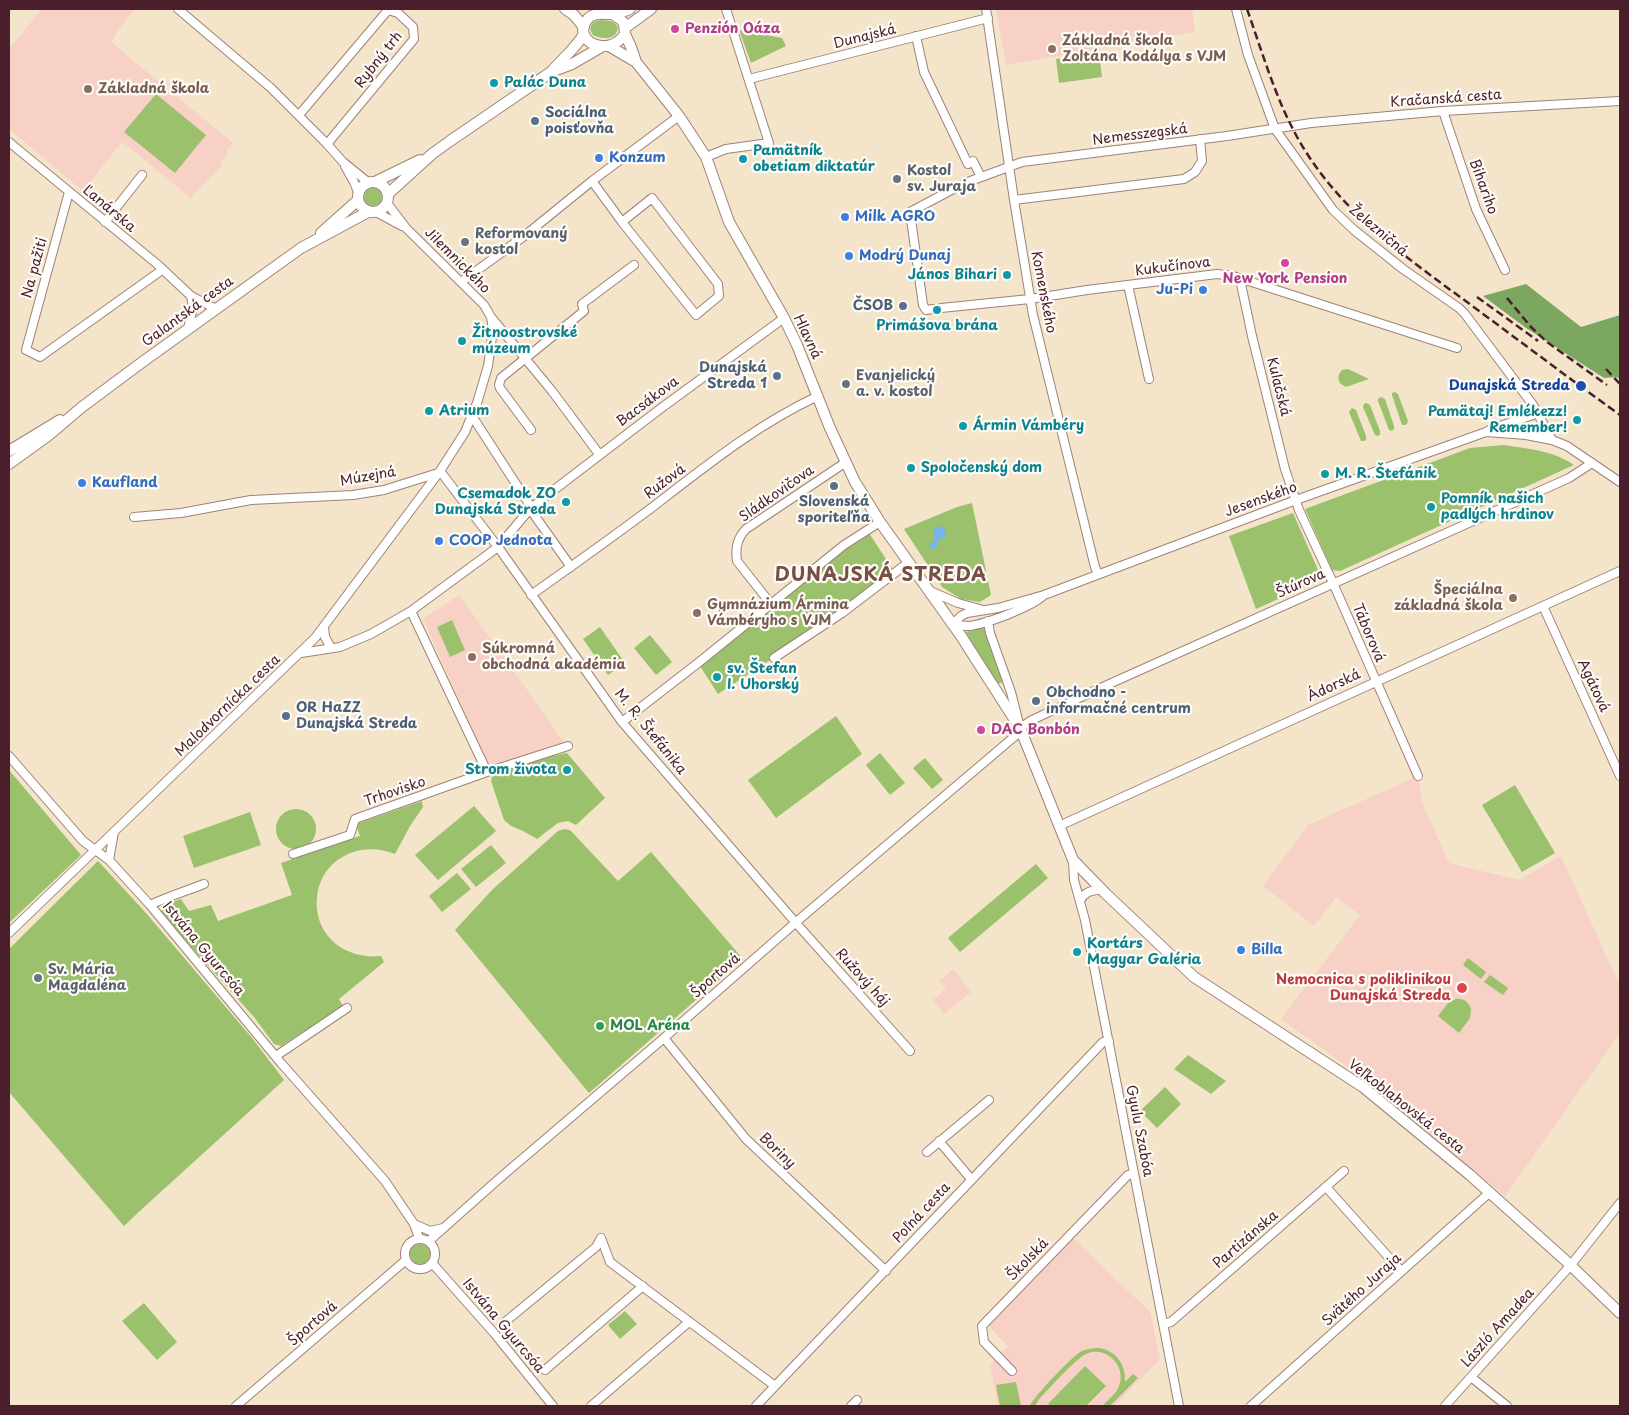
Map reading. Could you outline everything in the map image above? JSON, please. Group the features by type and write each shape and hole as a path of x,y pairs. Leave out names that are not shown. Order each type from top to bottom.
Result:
{"main road":[{"path":"566,9 573,14 587,39 592,43 606,46 636,62"},
{"path":"612,14 630,9"},
{"path":"432,154 387,198 383,208 372,212 360,206 358,196 363,186 432,154 551,72 572,64 606,46 616,44 625,31 651,9"},
{"path":"551,72 564,56 576,46 588,18 596,11 612,14 620,19 636,62"},
{"name":"Hlavná","path":"636,62 679,116 706,157 729,222 784,318 804,360 830,428 855,482 880,522 953,624 1021,730 1073,860"},
{"path":"372,182 383,186 387,198"},
{"name":"Galantská cesta","path":"311,242 358,196"},
{"name":"Galantská cesta","path":"9,464 48,435 82,406 311,242 372,212"},
{"name":"Galantská cesta","path":"9,451 82,406"},
{"name":"Veľkoblahovská cesta","path":"1073,860 1194,977 1363,1087 1470,1175 1620,1314"}],"street":[{"path":"178,9 231,53 327,144 343,162 354,182 358,196"},
{"path":"706,157 726,149 768,143 726,9"},
{"name":"Komenského","path":"986,9 1030,299 1098,574"},
{"name":"Železničná","path":"1236,9 1248,55 1275,129 1333,210 1354,230 1403,269 1465,314 1538,413 1552,440"},
{"name":"Rybný trh","path":"298,115 388,10 398,13 413,27 414,39 327,144"},
{"name":"Dunajská","path":"749,80 988,18"},
{"path":"916,36 924,72 968,164 973,161 981,177"},
{"name":"Kračanská cesta","path":"1275,129 1376,116 1620,101"},
{"name":"Bihariho","path":"1443,111 1476,209 1505,270"},
{"path":"462,282 679,116"},
{"name":"Nemesszegská","path":"932,309 926,310 923,305 910,212 962,184 1022,162 1275,129"},
{"path":"1014,200 1184,179 1194,172 1202,161 1200,139"},
{"name":"Ľanárska","path":"9,142 157,264 191,296 216,309"},
{"path":"343,162 372,182"},
{"path":"105,222 142,175"},
{"path":"592,181 622,222 696,315 719,296 718,284 652,198 622,222"},
{"name":"Na pažiti","path":"69,192 26,350 40,357 162,270"},
{"name":"Jilemnického","path":"387,198 406,228 484,305 491,317 599,454"},
{"name":"Jilemnického","path":"372,212 406,228"},
{"path":"531,430 499,385 499,381 584,311 582,304 634,264"},
{"name":"Kukučínova","path":"941,308 1030,299 1216,274 1234,276 1457,348"},
{"name":"Kulačská","path":"1240,279 1254,346 1296,500"},
{"path":"1128,285 1149,379"},
{"path":"188,329 192,311 191,296"},
{"path":"301,653 340,647 371,634 411,611 498,547 439,472 465,432 472,416 488,366 493,330 491,317"},
{"name":"Bacsákova","path":"498,547 530,509 599,454 784,318"},
{"name":"Ružová","path":"531,595 763,424 818,396"},
{"path":"1486,432 1538,413"},
{"path":"472,416 529,504 530,509 571,567"},
{"name":"Jesenského","path":"953,624 964,614 1044,595 1296,500 1486,432 1526,434 1552,440 1567,446 1620,482"},
{"name":"Sládkovičova","path":"770,604 737,560 736,553 740,535 746,529 846,462"},
{"name":"Štúrova","path":"1021,730 1032,720 1569,478 1592,463"},
{"name":"Múzejná","path":"134,517 181,513 251,500 353,495 384,490 439,472"},
{"name":"Malodvornícka cesta","path":"9,933 315,638 439,472"},
{"name":"Táborová","path":"1296,500 1418,776"},
{"path":"622,722 844,545 880,522"},
{"name":"M. R. Štefánika","path":"498,547 622,722 796,922"},
{"path":"774,658 842,613 909,562"},
{"name":"Ádorská","path":"1059,826 1620,571"},
{"path":"929,590 958,603 982,610"},
{"path":"953,624 971,626 988,621 1032,604 1040,600 1044,595"},
{"name":"Agátová","path":"1543,606 1620,776"},
{"path":"411,611 486,772"},
{"path":"988,621 990,633 1011,692 1021,730"},
{"path":"324,627 325,637 331,648"},
{"name":"Športová","path":"429,1241 796,922 1021,730"},
{"name":"Trhovisko","path":"293,854 350,834 355,818 486,772 568,746"},
{"name":"Istvána Gyurcsóa","path":"9,756 84,841 109,860 150,905 276,1056 385,1181 414,1224 419,1238"},
{"path":"109,860 114,832"},
{"name":"Gyulu Szabóa","path":"1073,860 1074,880 1109,1041 1179,1406"},
{"path":"150,905 169,896 204,884"},
{"path":"1080,901 1083,895 1090,890 1102,889"},
{"name":"Ružový háj","path":"796,922 910,1051"},
{"path":"276,1056 347,1008"},
{"name":"Boriny","path":"664,1038 746,1139 886,1271"},
{"name":"Poľná cesta","path":"756,1406 1103,1042 1109,1041"},
{"path":"927,1152 988,1100"},
{"path":"939,1142 971,1179"},
{"name":"Partizánska","path":"1163,1324 1171,1322 1344,1171"},
{"name":"Školská","path":"1012,1370 984,1342 982,1326 1128,1175 1134,1174"},
{"path":"1326,1187 1401,1271"},
{"name":"Svätého Juraja","path":"1251,1406 1489,1193"},
{"name":"László Amadea","path":"1445,1406 1570,1266 1620,1203"},
{"path":"414,1224 430,1231 443,1228"},
{"path":"419,1238 429,1241 435,1251 432,1263 426,1268 418,1269 411,1266 406,1260 405,1251 407,1246 419,1238"},
{"path":"505,1322 596,1247 602,1238 610,1262 775,1386"},
{"name":"Športová","path":"236,1406 406,1260"},
{"name":"Istvána Gyurcsóa","path":"432,1263 494,1332 553,1406"},
{"path":"545,1370 643,1286"},
{"path":"591,1406 689,1322"},
{"path":"1471,1377 1507,1406"},
{"path":"851,1406 857,1400"}],"shaded area":[{"name":"Základná škola","path":"42,9 135,9 111,42 233,143 226,152 228,154 221,162 223,164 191,198 122,142 83,191 9,129 9,49"},
{"name":"Základná škola Zoltána Kodálya s VJM","path":"996,9 1192,9 1195,32 1006,65"},
{"name":"Súkromná obchodná akadémia","path":"459,595 564,743 489,767 423,619"},
{"name":"Nemocnica s poliklinikou Dunajská Streda","path":"1418,776 1422,802 1449,863 1519,880 1561,856 1620,986 1620,1033 1505,1196 1366,1080 1281,1019 1360,915 1336,897 1314,926 1263,886 1308,825"},
{"path":"953,969 971,992 944,1014 933,1000 946,989 939,981"},
{"path":"1073,1238 1150,1312 1160,1359 1114,1406 998,1406 990,1364 1008,1346 989,1326"}],"green space":[{"path":"601,20 611,21 615,24 618,28 615,35 604,38 593,35 591,32 592,24"},
{"path":"739,30 782,38 786,46 751,63"},
{"path":"1099,54 1102,77 1059,83 1056,59"},
{"path":"156,94 206,135 175,173 124,132"},
{"path":"373,188 379,191 382,197 379,203 373,206 367,203 364,197 367,191"},
{"path":"1526,284 1581,327 1620,315 1620,379 1616,377 1604,378 1526,328 1483,296"},
{"path":"1348,369 1369,379 1346,387 1342,385 1338,376 1342,370"},
{"path":"1395,392 1398,394 1408,421 1405,425 1402,425 1392,395"},
{"path":"1381,397 1385,399 1394,426 1392,431 1389,430 1378,401"},
{"path":"1366,403 1370,405 1380,435 1375,435 1363,407"},
{"path":"1352,408 1356,410 1366,436 1364,441 1361,441 1349,412"},
{"path":"1504,445 1549,453 1574,465 1340,571 1332,570 1305,509 1470,448"},
{"path":"972,503 991,595 980,602 961,599 942,587 904,529 957,507"},
{"path":"1293,513 1322,579 1256,609 1229,536"},
{"path":"867,530 895,573 842,613 718,694 698,663"},
{"path":"452,620 465,650 450,657 437,627"},
{"path":"600,627 625,663 608,675 583,639"},
{"path":"984,627 1004,681 996,685 966,632"},
{"path":"650,635 672,662 656,675 634,648"},
{"path":"836,716 862,754 776,818 748,780"},
{"path":"567,753 605,798 576,825 568,821 558,823 537,839 511,826 504,820 491,781 493,773 542,758"},
{"path":"880,753 905,783 890,795 866,765"},
{"path":"925,758 943,780 932,789 913,768"},
{"path":"9,770 81,855 9,923"},
{"path":"1515,785 1555,853 1522,872 1482,805"},
{"path":"422,801 423,807 395,854 369,849 356,851 334,863 320,883 317,911 320,923 326,933 344,949 355,954 381,956 384,962 339,999 343,1006 281,1046 274,1044 254,1017 162,914 162,908 164,905 181,899 189,911 211,905 218,921 292,895 281,863 360,836 357,828 359,823"},
{"path":"474,806 496,831 438,880 415,855"},
{"path":"300,809 307,812 313,818 316,829 315,837 307,846 300,849 292,849 285,846 277,837 276,825 279,818 288,810"},
{"path":"250,812 261,845 194,868 183,836"},
{"name":"MOL Aréna","path":"570,830 618,881 651,852 743,959 589,1093 455,930 493,889 558,831"},
{"path":"491,845 506,863 476,887 461,869"},
{"path":"98,861 146,913 252,1038 284,1080 124,1226 9,1092 9,949"},
{"path":"1036,864 1048,878 960,952 948,938"},
{"path":"457,873 471,889 442,912 429,896"},
{"path":"1468,958 1486,972 1481,979 1463,965"},
{"path":"1490,975 1508,988 1503,995 1484,982"},
{"path":"1456,999 1465,1001 1471,1009 1470,1018 1459,1033 1438,1016 1449,1002"},
{"path":"1188,1055 1226,1081 1211,1094 1174,1069"},
{"path":"1165,1087 1181,1104 1157,1128 1140,1111"},
{"path":"420,1244 427,1247 430,1254 427,1261 420,1264 413,1261 410,1254 413,1247"},
{"path":"144,1303 177,1342 157,1360 122,1321"},
{"path":"625,1311 637,1324 620,1339 608,1325"},
{"path":"1091,1348 1099,1348 1110,1352 1119,1359 1124,1370 1125,1382 1133,1374 1138,1378 1110,1406 1102,1406 1118,1389 1121,1379 1120,1371 1113,1359 1101,1352 1093,1352 1086,1354 1075,1362 1039,1399 1035,1406 1030,1406 1045,1386 1075,1356"},
{"path":"1085,1366 1106,1386 1086,1406 1050,1406 1048,1404"},
{"path":"1016,1382 1021,1406 1000,1406 996,1385"}],"water":[{"path":"940,526 945,529 946,535 942,539 938,539 937,548 932,549 929,545 935,538 933,531"}],"railway":[{"path":"1247,9 1272,82 1287,118 1306,152 1340,197 1403,254 1620,415"},
{"path":"1477,297 1538,341"},
{"path":"1507,298 1531,327 1547,342 1607,385"},
{"path":"1606,369 1620,384"}],"place":[{"name":"Penzión Oáza","path":"675,29"},
{"name":"Základná škola Zoltána Kodálya s VJM","path":"1052,49"},
{"name":"Palác Duna","path":"494,83"},
{"name":"Základná škola","path":"88,89"},
{"name":"Sociálna poisťovňa","path":"535,121"},
{"name":"Konzum","path":"599,158"},
{"name":"Pamätník obetiam diktatúr","path":"743,159"},
{"name":"Kostol sv. Juraja","path":"897,179"},
{"name":"Milk AGRO","path":"845,217"},
{"name":"Reformovaný kostol","path":"465,242"},
{"name":"Modrý Dunaj","path":"849,256"},
{"name":"New York Pension","path":"1285,263"},
{"name":"János Bihari","path":"1007,275"},
{"name":"Ju-Pi","path":"1203,290"},
{"name":"ČSOB","path":"903,306"},
{"name":"Primášova brána","path":"937,310"},
{"name":"Žitnoostrovské múzeum","path":"462,341"},
{"name":"Dunajská Streda 1","path":"777,376"},
{"name":"Evanjelický a. v. kostol","path":"846,384"},
{"name":"Dunajská Streda","path":"1581,386"},
{"name":"Atrium","path":"429,411"},
{"name":"Pamätaj! Emlékezz! Remember!","path":"1577,420"},
{"name":"Ármin Vámbéry","path":"963,426"},
{"name":"Spoločenský dom","path":"911,468"},
{"name":"M. R. Štefánik","path":"1325,474"},
{"name":"Kaufland","path":"82,483"},
{"name":"Slovenská sporiteľňa","path":"834,486"},
{"name":"Csemadok ZO Dunajská Streda","path":"566,502"},
{"name":"Pomník našich padlých hrdinov","path":"1431,507"},
{"name":"COOP Jednota","path":"439,541"},
{"name":"Špeciálna základná škola","path":"1513,598"},
{"name":"Gymnázium Ármina Vámbéryho s VJM","path":"697,613"},
{"name":"Súkromná obchodná akadémia","path":"472,657"},
{"name":"sv. Štefan I. Uhorský","path":"717,677"},
{"name":"Obchodno - informačné centrum","path":"1036,701"},
{"name":"OR HaZZ Dunajská Streda","path":"286,716"},
{"name":"DAC Bonbón","path":"981,730"},
{"name":"Strom života","path":"567,770"},
{"name":"Billa","path":"1241,950"},
{"name":"Kortárs Magyar Galéria","path":"1077,952"},
{"name":"Sv. Mária Magdaléna","path":"38,978"},
{"name":"Nemocnica s poliklinikou Dunajská Streda","path":"1462,988"},
{"name":"MOL Aréna","path":"600,1026"}],"district":[{"name":"DUNAJSKÁ STREDA","path":"881,576"}]}
